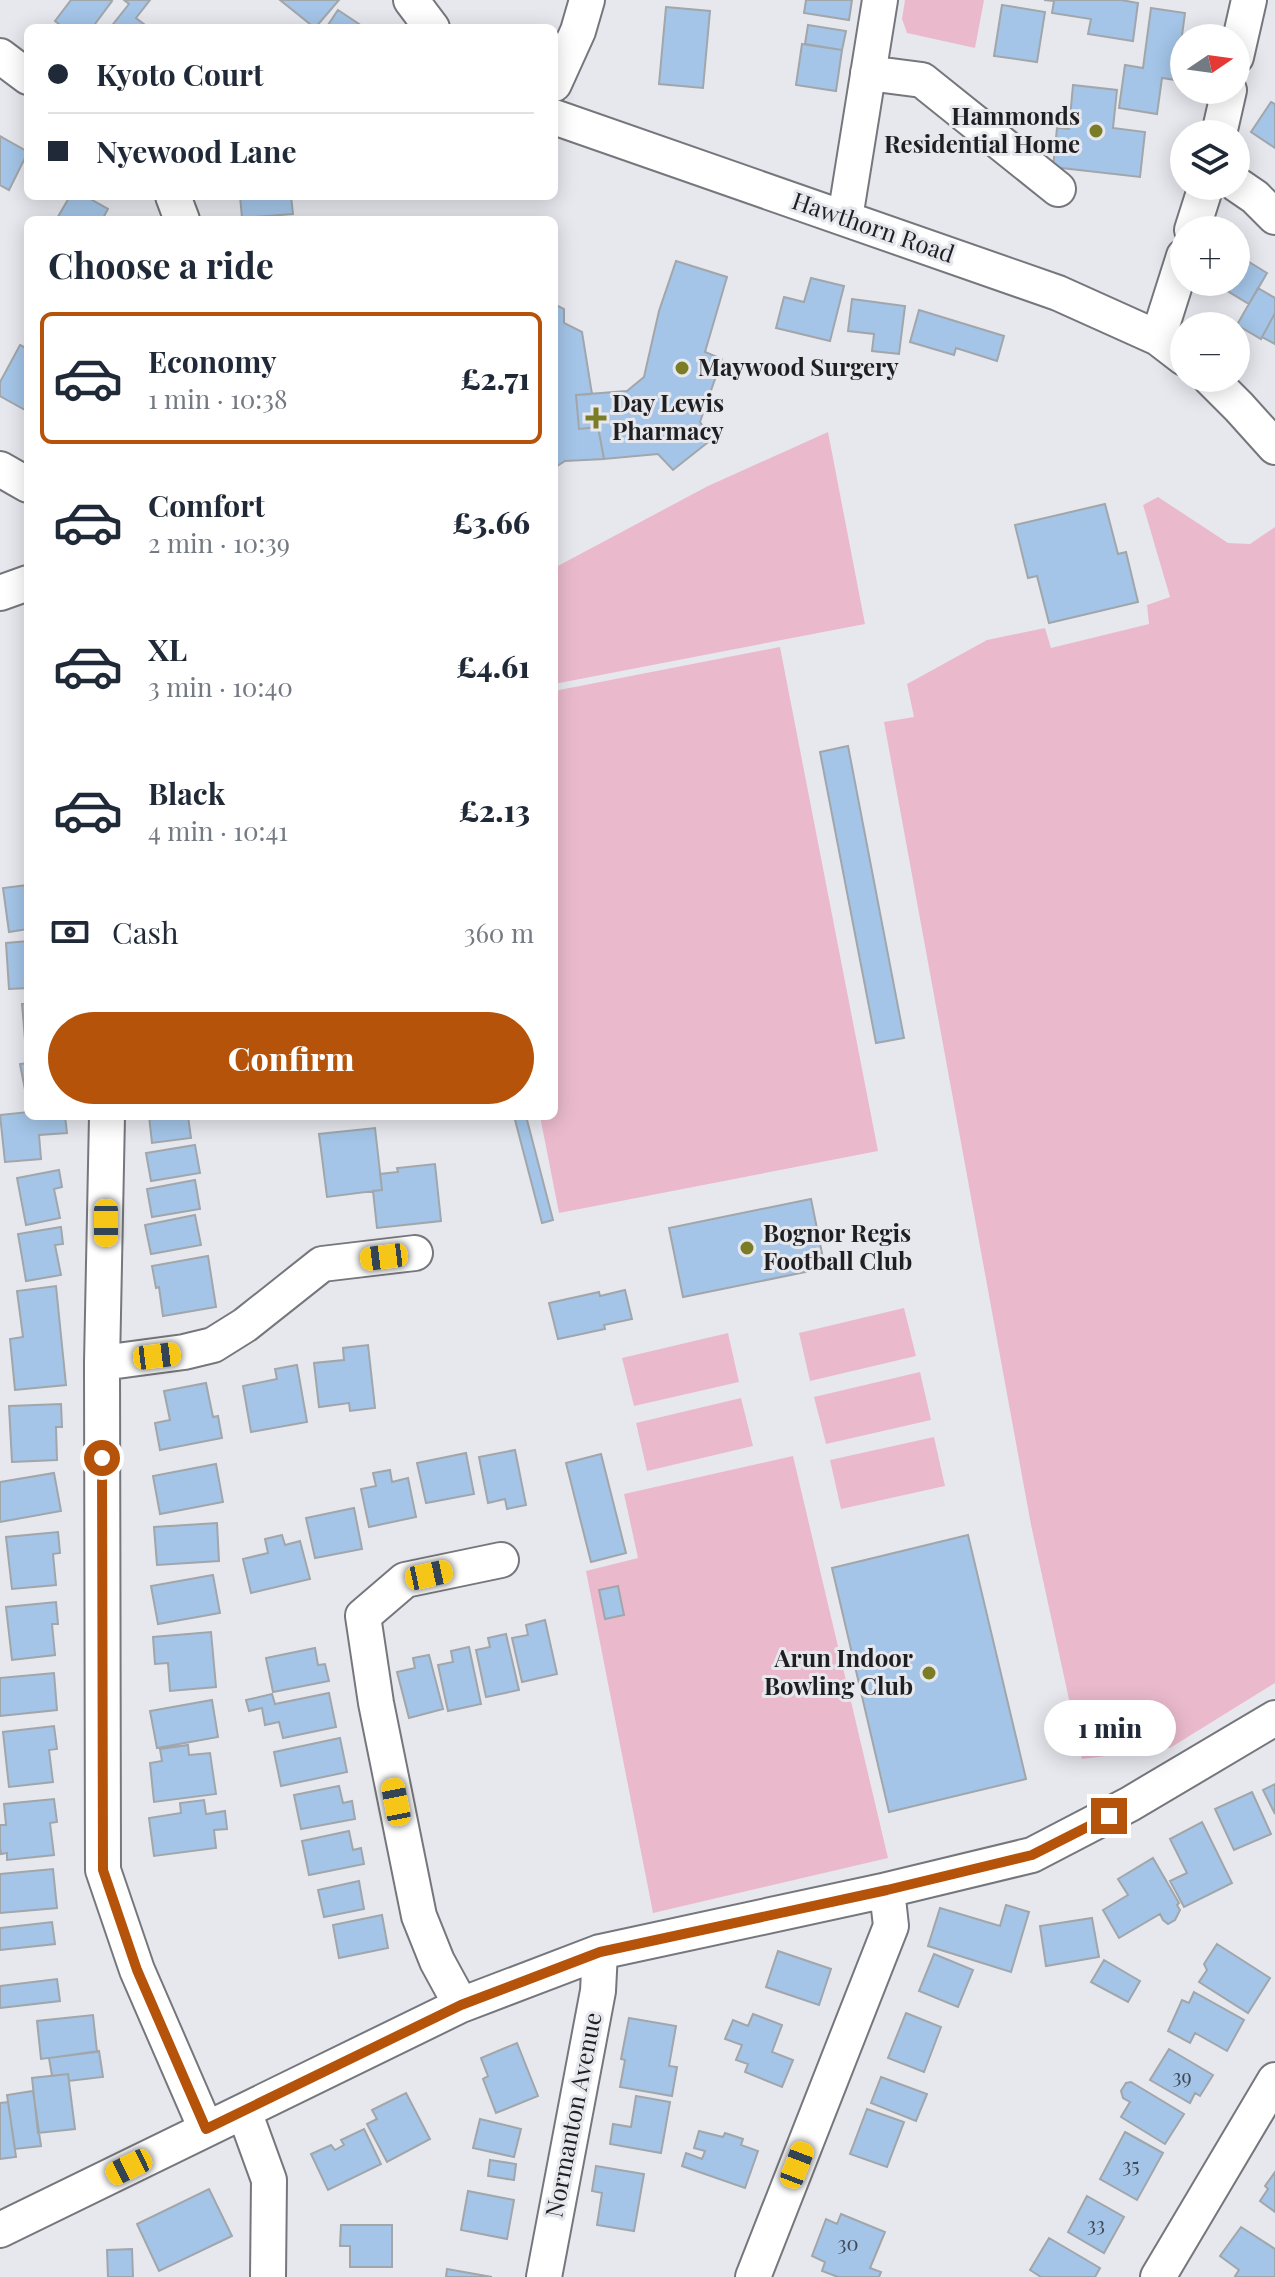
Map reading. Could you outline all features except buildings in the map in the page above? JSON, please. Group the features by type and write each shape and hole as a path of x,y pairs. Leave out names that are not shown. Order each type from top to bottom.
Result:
{"street":[{"path":"411,0 429,24"},
{"path":"558,75 578,31 587,0"},
{"path":"845,218 880,0"},
{"path":"1244,24 1249,0"},
{"path":"0,56 24,74"},
{"path":"868,73 922,80 1058,189"},
{"name":"Hawthorn Road","path":"558,118 1058,293 1170,348"},
{"path":"1250,194 1275,217"},
{"path":"1223,392 1275,447"},
{"path":"0,469 24,483"},
{"path":"0,593 24,584"},
{"path":"107,1120 102,1363 103,1870 137,1970 206,2129"},
{"path":"102,1363 213,1345 245,1325 322,1264 415,1253"},
{"path":"461,2005 437,1961 419,1916 379,1717 363,1616 405,1580 501,1560"},
{"path":"0,2230 461,2005 600,1952 1032,1855 1130,1804 1275,1718"},
{"path":"753,2277 891,1926 887,1890"},
{"name":"Normanton Avenue","path":"544,2277 598,1991 600,1952"},
{"path":"1158,2277 1275,2080"},
{"path":"244,2111 269,2180 268,2277"}],"shaded area":[{"path":"905,0 984,0 975,48 907,33 902,19"},
{"path":"828,432 865,624 558,683 558,566 708,486"},
{"path":"1158,497 1228,543 1250,544 1275,527 1275,1683 1170,1748 1082,1759 1031,1525 884,722 914,717 907,684 987,640 1045,628 1051,648 1149,624 1147,605 1170,597 1143,505"},
{"path":"780,647 878,1151 559,1213 541,1120 558,1120 558,690"},
{"path":"904,1308 916,1356 810,1381 799,1333"},
{"path":"728,1333 739,1382 634,1406 622,1358"},
{"path":"920,1372 931,1420 826,1444 814,1397"},
{"path":"741,1398 753,1446 647,1471 636,1423"},
{"path":"934,1437 945,1486 841,1509 830,1460"},
{"path":"793,1456 888,1858 653,1913 586,1571 638,1558 624,1494"}],"place":[{"name":"Hammonds Residential Home","path":"1096,131"},
{"name":"Maywood Surgery","path":"682,368"},
{"name":"Day Lewis Pharmacy","path":"596,418"},
{"name":"Bognor Regis Football Club","path":"747,1248"},
{"name":"Arun Indoor Bowling Club","path":"929,1673"}],"route":[{"path":"102,1458 103,1870 137,1970 206,2129 461,2005 600,1952 1032,1855 1109,1816"}]}
